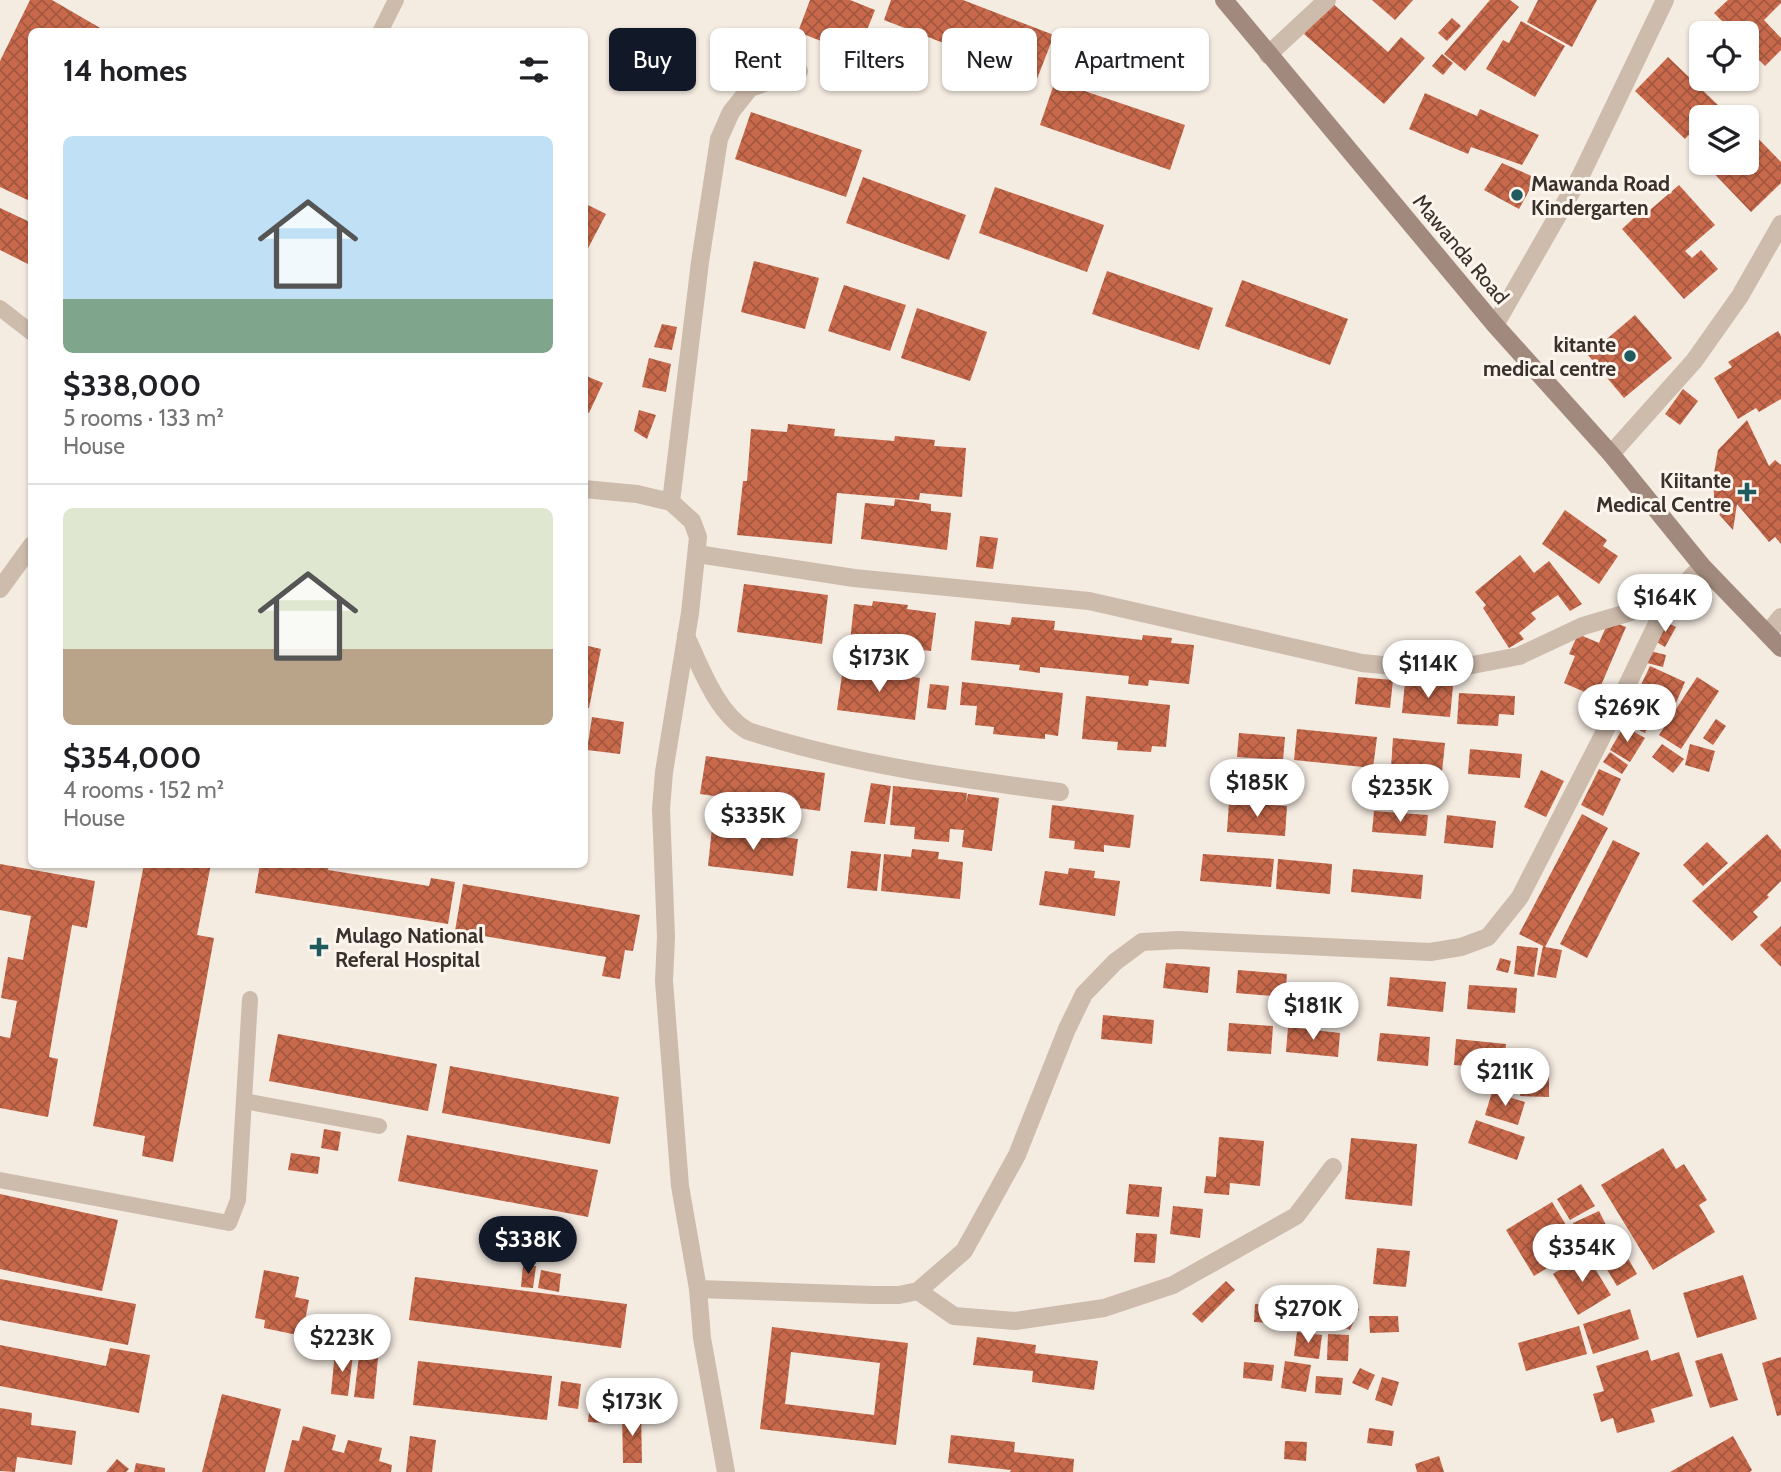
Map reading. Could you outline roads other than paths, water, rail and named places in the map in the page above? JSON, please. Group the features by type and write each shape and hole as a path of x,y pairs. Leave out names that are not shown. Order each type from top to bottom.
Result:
{"street":[{"name":"Mawanda Road","path":"1224,0 1495,325 1611,454 1702,566 1781,648"},
{"path":"1268,55 1327,0"},
{"path":"1495,325 1581,175 1665,0"},
{"path":"671,502 700,262 719,139 731,112 748,91"},
{"path":"1611,454 1694,361 1740,296 1781,224"},
{"path":"588,489 637,494 671,502 692,521 698,537 661,809 666,937 664,981 680,1186 698,1289 702,1338 726,1472"},
{"path":"0,589 28,550"},
{"path":"697,554 854,578 1089,601 1362,663 1414,668 1462,667 1519,656 1583,626 1668,601"},
{"path":"698,1289 873,1295 899,1295 918,1291 964,1251 1017,1154 1067,1029 1084,994 1115,962 1142,942 1179,940 1430,952 1461,947 1488,937 1520,897 1668,601 1702,566"},
{"path":"1768,633 1781,617"},
{"path":"686,636 708,684 739,726 748,731 858,761 946,777 1060,792"},
{"path":"918,1291 954,1316 1015,1321 1104,1308 1173,1285 1296,1216 1333,1167"}],"lane":[{"path":"382,28 396,0"},
{"path":"0,308 28,330"},
{"path":"0,1180 229,1223 237,1200 250,999"},
{"path":"244,1101 379,1126"}],"place":[{"name":"Mawanda Road Kindergarten","path":"1517,195"},
{"name":"kitante medical centre","path":"1630,356"},
{"name":"Kiitante Medical Centre","path":"1747,492"},
{"name":"Mulago National Referal Hospital","path":"319,947"}]}
